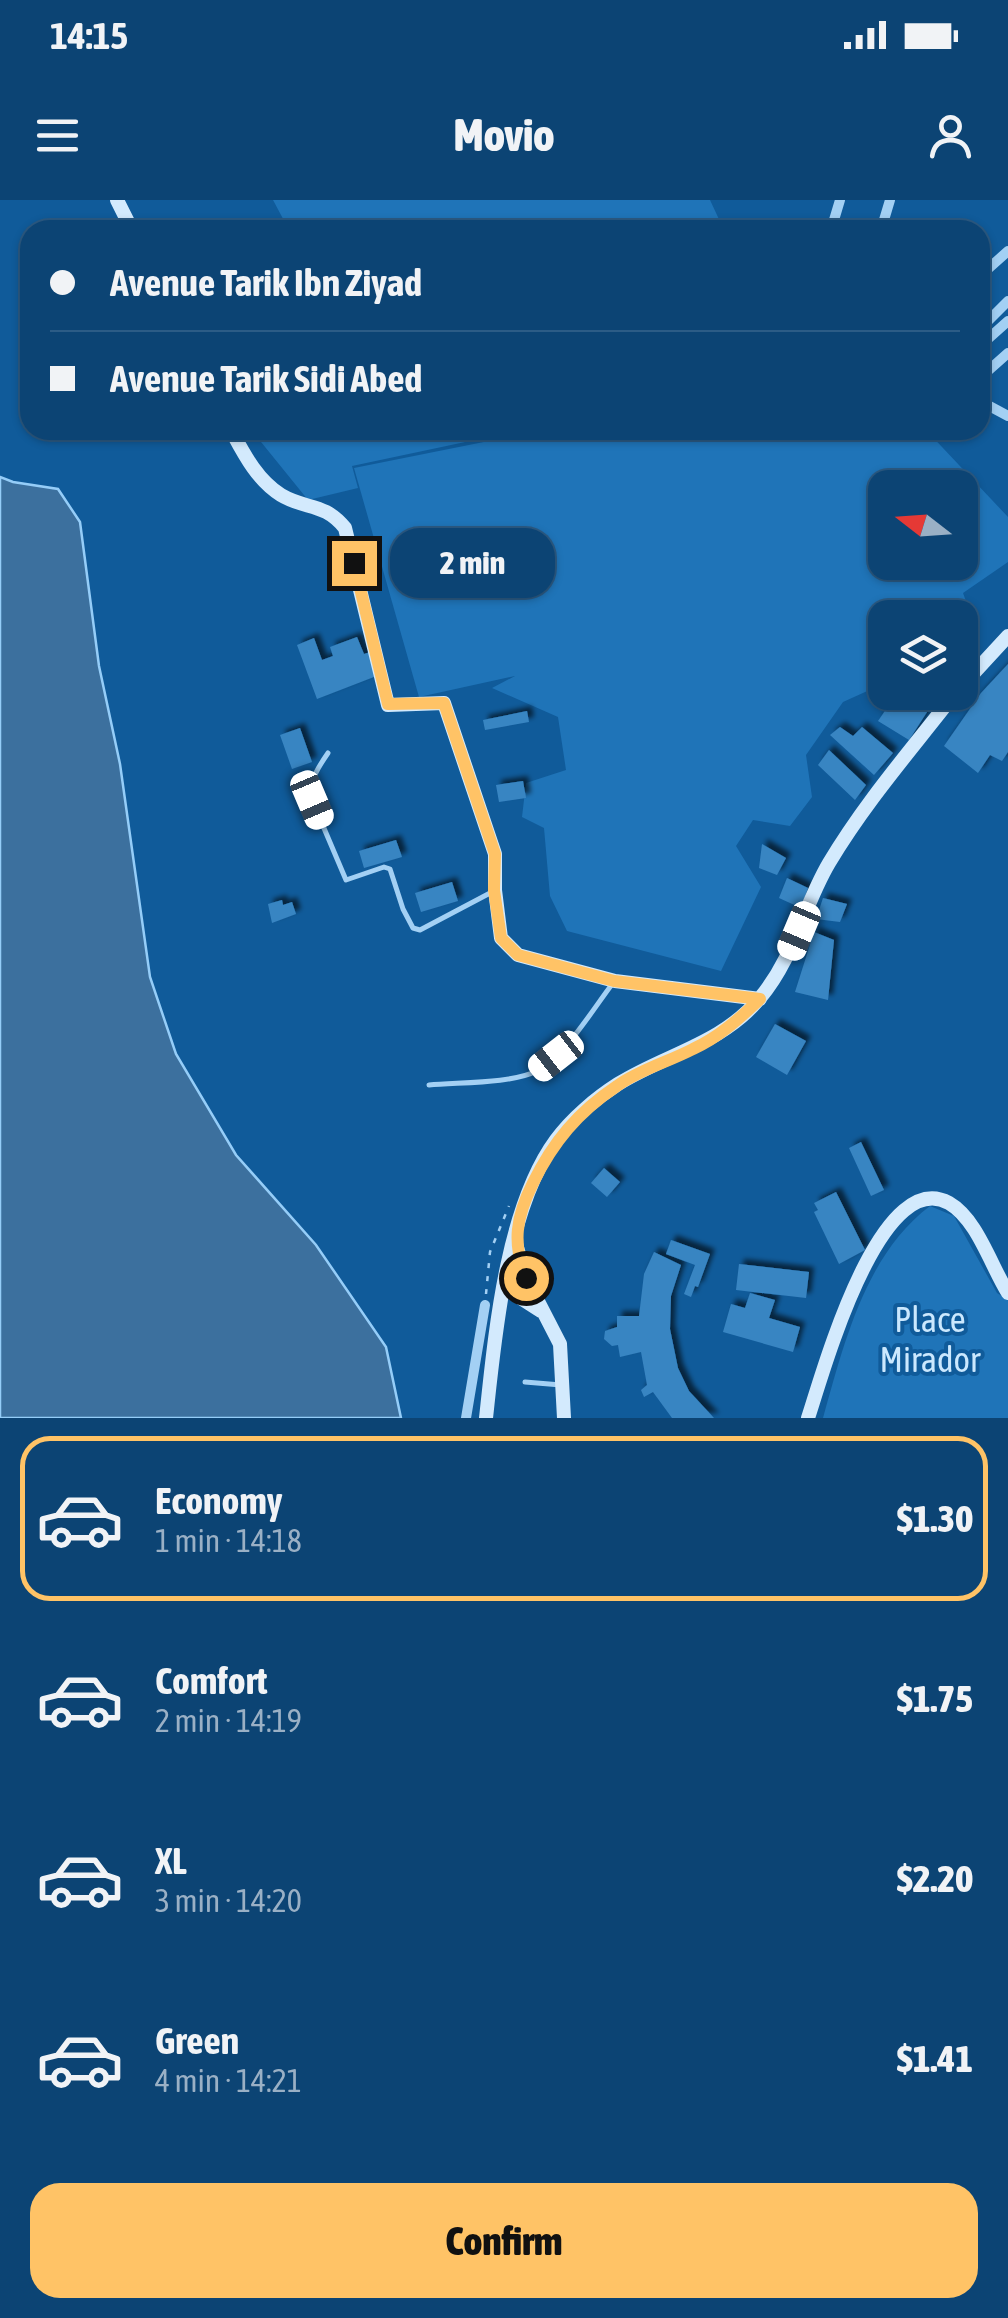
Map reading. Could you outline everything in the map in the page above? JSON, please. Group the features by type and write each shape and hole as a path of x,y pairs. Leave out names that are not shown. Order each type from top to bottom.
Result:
{"street":[{"path":"990,319 1008,302"},
{"path":"236,440 263,481 280,495 334,514 345,528 388,704 444,703 495,854 494,890 501,938 518,955 614,981 760,999"},
{"path":"978,668 1008,636"},
{"path":"486,1418 498,1322 526,1196 556,1140 619,1084 698,1047 733,1024 760,999 786,964 827,867 876,790 942,710"},
{"path":"808,1418 846,1304 866,1263 882,1235 917,1202 932,1198 960,1212 1008,1293"},
{"path":"515,1240 526,1278 560,1344 564,1418"},
{"path":"508,1268 526,1278"},
{"path":"506,1288 542,1311"},
{"path":"498,1322 522,1298"},
{"path":"466,1418 485,1305"}],"lane":[{"path":"328,753 310,788 346,880 384,867 390,869 403,909 413,928 420,930 494,890"},
{"path":"429,1085 536,1072 556,1056 614,981"},
{"path":"524,1382 564,1385"}],"path":[{"path":"485,1305 490,1252 510,1206"}],"green space":[{"path":"273,200 710,200 719,220 284,220"},
{"path":"259,440 475,440 352,466 358,488 308,500"},
{"path":"494,440 935,440 964,470 868,470 868,580 978,580 978,485 1008,517 1008,562 963,593 966,600 868,600 868,691 843,702 806,755 812,797 790,826 753,820 736,846 761,887 721,971 567,931 550,896 544,828 522,817 526,783 566,770 558,717 492,688 515,676 419,697 354,468"},
{"name":"Place Mirador","path":"930,1206 954,1216 997,1293 1008,1300 1008,1418 823,1418 849,1331 873,1275 908,1226"}],"shaded area":[{"path":"0,477 58,489 80,522 99,666 120,764 150,977 176,1054 236,1155 316,1245 386,1347 401,1418 0,1418"}],"building":[{"path":"357,637 364,654 370,652 379,675 317,699 297,645 314,638 322,660 333,656 330,647"},
{"path":"1008,664 1008,752 1002,761 990,755 978,773 944,746 969,710 978,710 981,693"},
{"path":"886,710 928,710 909,740 878,721"},
{"path":"527,711 529,722 485,730 483,720"},
{"path":"840,727 853,736 862,727 893,753 874,775 830,735"},
{"path":"300,728 312,762 292,769 280,735"},
{"path":"829,750 866,785 855,800 818,765"},
{"path":"523,781 526,798 499,802 496,785"},
{"path":"396,840 402,857 364,868 359,851"},
{"path":"762,844 786,858 777,875 759,868"},
{"path":"787,878 808,888 801,908 779,898"},
{"path":"452,882 458,901 421,912 415,893"},
{"path":"823,898 847,904 840,922 816,919"},
{"path":"282,900 283,905 292,902 296,914 272,923 268,904"},
{"path":"814,932 834,940 828,1000 795,992"},
{"path":"775,1024 806,1041 787,1075 756,1057"},
{"path":"861,1142 884,1190 871,1196 849,1148"},
{"path":"604,1168 620,1182 607,1197 591,1183"},
{"path":"836,1192 865,1250 839,1264 814,1212 818,1210 814,1203"},
{"path":"671,1240 710,1254 691,1297 684,1294 695,1265 666,1254"},
{"path":"654,1252 681,1265 671,1296 670,1329 678,1368 689,1391 714,1418 672,1418 653,1392 644,1397 641,1390 647,1385 641,1352 620,1357 618,1345 612,1346 604,1339 605,1331 617,1327 617,1316 639,1316 644,1274"},
{"path":"739,1264 809,1272 806,1298 736,1290"},
{"path":"750,1293 775,1300 769,1318 800,1327 793,1352 723,1332 731,1304 745,1308"}],"route":[{"path":"354,563 388,704 444,703 495,854 494,890 501,938 518,955 614,981 760,999 733,1024 698,1047 619,1084 556,1140 526,1196 515,1240 526,1278"}]}
